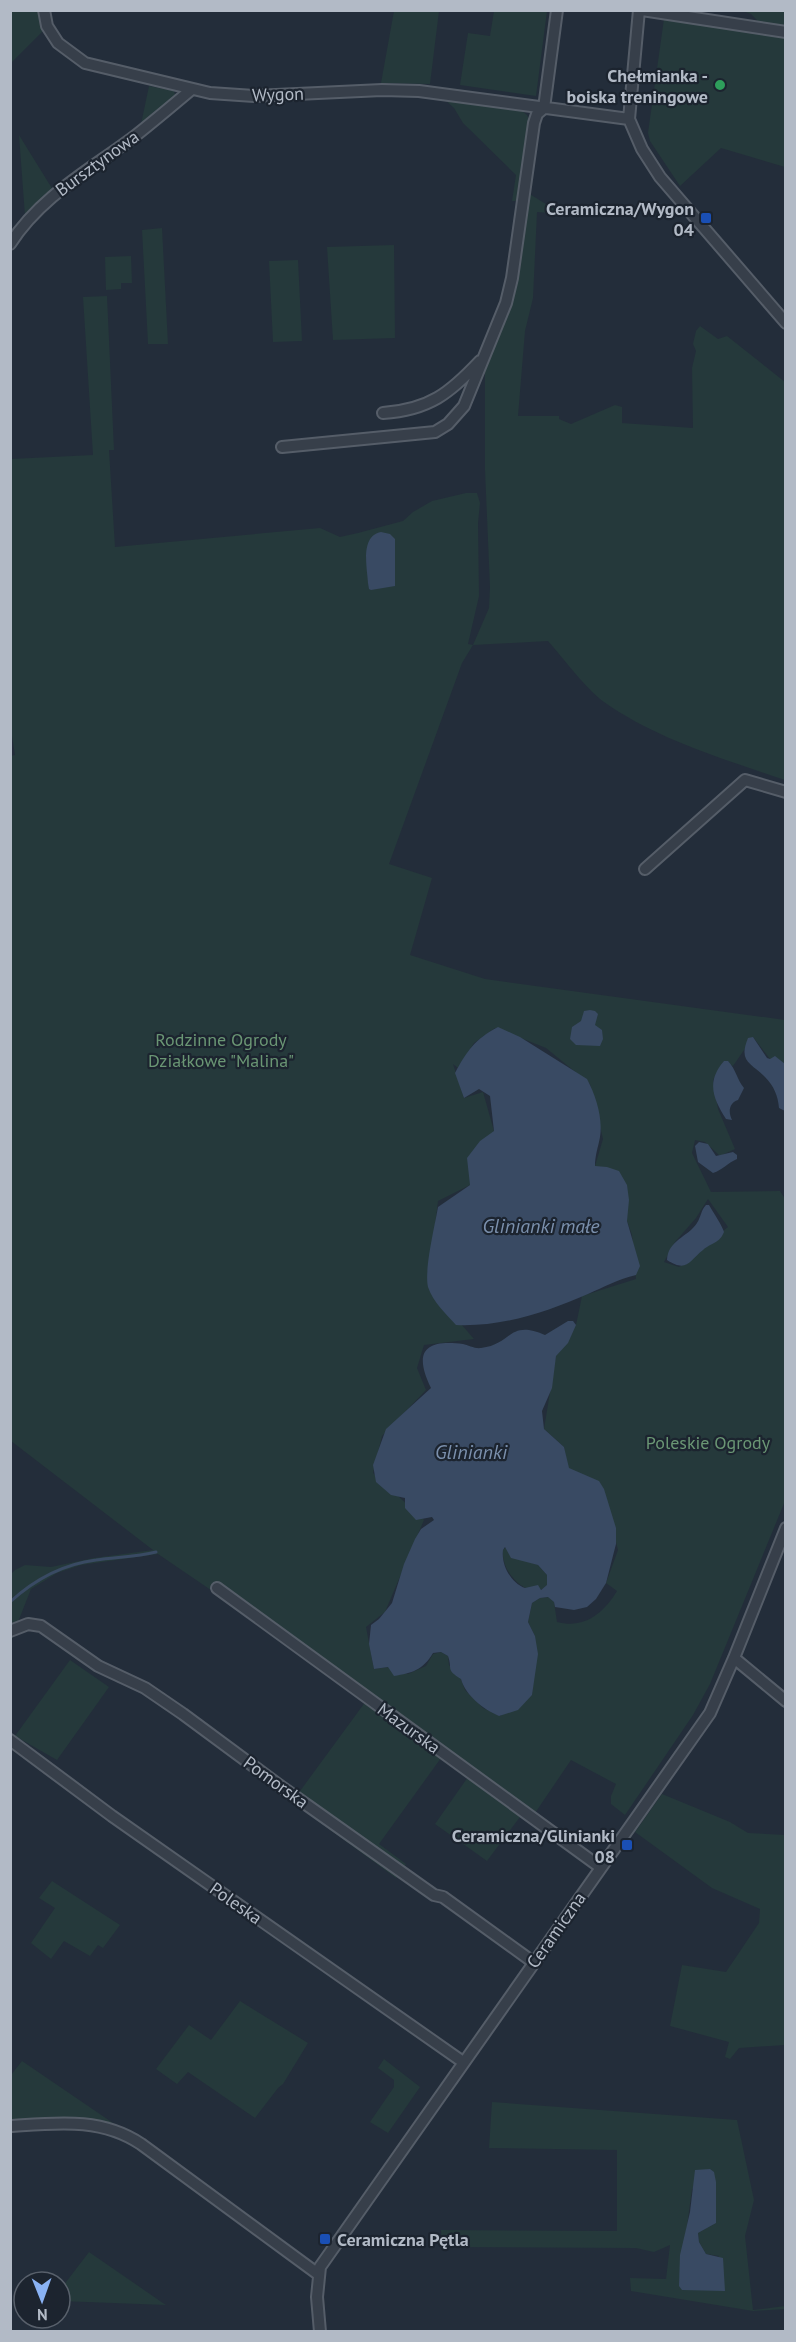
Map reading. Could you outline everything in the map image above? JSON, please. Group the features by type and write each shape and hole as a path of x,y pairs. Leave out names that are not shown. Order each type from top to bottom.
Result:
{"street":[{"name":"Wygon","path":"44,10 47,26 58,43 85,63 192,89 228,95 254,96 403,90 452,94 628,119"},
{"path":"282,447 435,432 448,424 465,406 506,303 512,278 534,123 537,114 544,108 557,10"},
{"path":"786,32 640,10 628,119 649,161 660,177 786,323"},
{"path":"723,23 725,10"},
{"name":"Bursztynowa","path":"10,244 24,224 47,200 134,136 192,89"},
{"path":"384,412 403,412 436,400 454,388 483,358"},
{"path":"645,869 745,780 786,792"},
{"name":"Ceramiczna","path":"318,2274 320,2267 371,2192 710,1713 786,1528"},
{"name":"Mazurska","path":"217,1588 600,1867"},
{"name":"Pomorska","path":"10,1631 28,1624 41,1626 98,1666 145,1688 434,1895 443,1896 533,1962"},
{"path":"734,1658 786,1701"},
{"name":"Poleska","path":"10,1740 112,1816 463,2062"},
{"path":"10,2126 85,2123 106,2127 121,2132 158,2156 318,2274 317,2297 320,2331"}],"green space":[{"path":"11,10 39,11 43,31 11,63"},
{"path":"394,11 439,11 430,84 381,83"},
{"path":"494,11 547,11 536,96 460,85 468,33 490,36"},
{"path":"743,11 785,11 785,30 756,26 757,20 751,14"},
{"name":"Chełmianka - boiska treningowe","path":"664,19 785,37 785,167 721,148 680,186 650,141 648,133"},
{"path":"149,86 174,91 175,95 140,129"},
{"path":"444,99 521,110 527,115 530,121 518,201 512,201 516,175 463,123 454,108"},
{"path":"19,135 53,190 25,216"},
{"path":"528,193 562,214 537,212 533,298 525,331 518,416 559,416 559,419 571,424 615,405 622,407 622,423 693,428 692,368 696,351 693,344 696,331 700,326 718,339 727,336 785,382 785,780 669,738 625,715 589,689 548,641 473,645 489,608 490,587 485,470 485,368"},
{"path":"162,228 168,344 148,344 142,230"},
{"path":"394,245 395,338 333,340 327,247"},
{"path":"131,256 132,283 121,283 121,289 106,290 105,257"},
{"path":"298,260 302,341 273,342 269,261"},
{"path":"107,296 114,450 109,450 115,547 320,528 340,537 403,521 432,501 466,493 477,493 480,503 479,596 468,644 473,645 462,663 389,864 432,878 410,955 485,979 785,1020 785,1068 770,1059 753,1037 733,1066 724,1061 713,1080 718,1109 735,1149 720,1156 705,1142 695,1140 692,1153 711,1192 780,1191 785,1199 785,1501 710,1684 693,1715 625,1815 611,1804 611,1796 616,1784 571,1760 533,1816 345,1674 337,1676 158,1554 81,1565 57,1573 31,1589 18,1622 22,1625 11,1640 11,1574 15,1570 25,1565 51,1567 94,1558 153,1550 11,1441 10,756 15,755 10,724 11,459 93,455 83,297","holes":["495,1028 546,1048 590,1084 603,1139 595,1166 627,1221 632,1235 636,1279 582,1296 576,1325 557,1349 544,1429 564,1447 568,1468 606,1502 618,1550 606,1583 617,1591 599,1613 576,1623 557,1622 554,1602 549,1597 540,1598 532,1603 528,1622 535,1636 532,1695 500,1716 483,1708 465,1690 461,1679 449,1665 448,1656 441,1652 433,1654 426,1666 408,1674 388,1667 374,1669 366,1627 385,1612 424,1520 373,1473 382,1436 426,1390 417,1368 424,1345 474,1339 428,1286 438,1201 470,1185 494,1131 483,1092 464,1098 453,1064 458,1068 474,1043","708,1199 728,1227 679,1267 664,1262 675,1242 696,1218"]},
{"path":"506,1547 509,1554 538,1565 547,1575 547,1586 540,1590 532,1590 517,1582 506,1567 503,1558 503,1550"},
{"path":"70,1660 109,1687 57,1760 15,1736"},
{"path":"366,1701 441,1758 379,1844 406,1864 396,1878 292,1802"},
{"path":"468,1777 520,1817 487,1861 435,1824"},
{"path":"662,1794 730,1822 748,1833 785,1835 785,2045 739,2048 730,2059 725,2057 729,2042 670,2026 682,1965 726,1972 759,1923 760,1909 712,1888 635,1832"},
{"path":"52,1881 120,1925 103,1948 98,1945 90,1956 64,1941 51,1959 31,1943 55,1908 39,1898"},
{"path":"240,2001 308,2043 283,2084 255,2118 188,2072 177,2084 156,2069 189,2025 211,2040"},
{"path":"384,2059 420,2087 388,2133 370,2122 394,2087 394,2080 378,2068"},
{"path":"22,2061 113,2123 63,2119 11,2122 11,2075"},
{"path":"492,2102 737,2120 754,2200 745,2236 753,2310 785,2306 785,2309 753,2311 631,2291 630,2278 666,2279 670,2245 654,2252 636,2248 442,2247 441,2230 617,2231 617,2150 489,2148","holes":["716,2182 716,2215 712,2225 698,2233 699,2242 706,2254 719,2256 679,2286 692,2189"]},
{"path":"89,2252 166,2305 72,2301 72,2274"}],"water":[{"path":"381,532 390,534 395,539 395,586 371,590 367,569 367,546 374,535"},
{"path":"590,1010 598,1014 595,1025 602,1030 603,1039 600,1046 576,1045 570,1039 572,1027 581,1021 584,1011"},
{"name":"Glinianki małe","path":"498,1027 520,1037 587,1079 600,1115 600,1137 595,1166 619,1171 627,1185 629,1200 627,1221 640,1266 636,1275 540,1312 490,1324 456,1325 440,1308 428,1287 429,1259 438,1207 470,1185 467,1158 480,1141 494,1131 490,1096 479,1089 464,1098 455,1073 472,1046"},
{"path":"753,1037 767,1058 775,1056 785,1064 785,1111 779,1108 777,1095 771,1084 745,1057 748,1038"},
{"path":"724,1061 731,1064 744,1088 738,1100 731,1106 732,1120 726,1119 713,1090 715,1076"},
{"path":"699,1142 708,1144 716,1156 733,1152 737,1155 737,1159 713,1173 698,1162 695,1146"},
{"path":"706,1205 709,1205 722,1227 724,1232 722,1236 687,1264 674,1264 667,1260 671,1248 693,1228"},
{"name":"Glinianki","path":"568,1321 573,1321 576,1325 568,1343 556,1356 552,1388 542,1411 544,1429 564,1447 569,1468 599,1481 604,1489 616,1528 616,1544 606,1583 596,1599 587,1607 574,1610 555,1607 554,1602 548,1597 540,1598 532,1603 528,1622 535,1636 538,1654 532,1695 518,1710 499,1716 481,1706 471,1696 461,1679 451,1671 448,1656 441,1652 433,1653 421,1667 406,1674 394,1676 388,1667 374,1669 369,1644 371,1625 392,1603 404,1564 415,1539 421,1529 434,1520 432,1517 416,1520 405,1508 405,1498 391,1495 376,1482 373,1465 386,1429 431,1388 423,1366 423,1357 431,1346 449,1343 481,1348 491,1346 517,1331 524,1330 545,1335","holes":["505,1547 511,1558 538,1565 547,1575 547,1585 541,1590 538,1585 525,1588 520,1586 511,1578 505,1567 503,1556"]},
{"path":"710,2169 714,2172 716,2182 716,2223 698,2233 699,2242 706,2254 723,2258 725,2291 682,2290 679,2286 680,2255 690,2212 695,2170"}],"waterway":[{"path":"10,1602 39,1580 72,1565 156,1552"}],"place":[{"name":"Chełmianka - boiska treningowe","path":"720,85"},
{"name":"Ceramiczna/Wygon 04","path":"706,218"},
{"name":"Ceramiczna/Glinianki 08","path":"627,1845"},
{"name":"Ceramiczna Pętla","path":"325,2239"}],"park label":[{"name":"Rodzinne Ogrody Działkowe \"Malina\"","path":"221,1049"},
{"name":"Poleskie Ogrody","path":"708,1442"}]}
